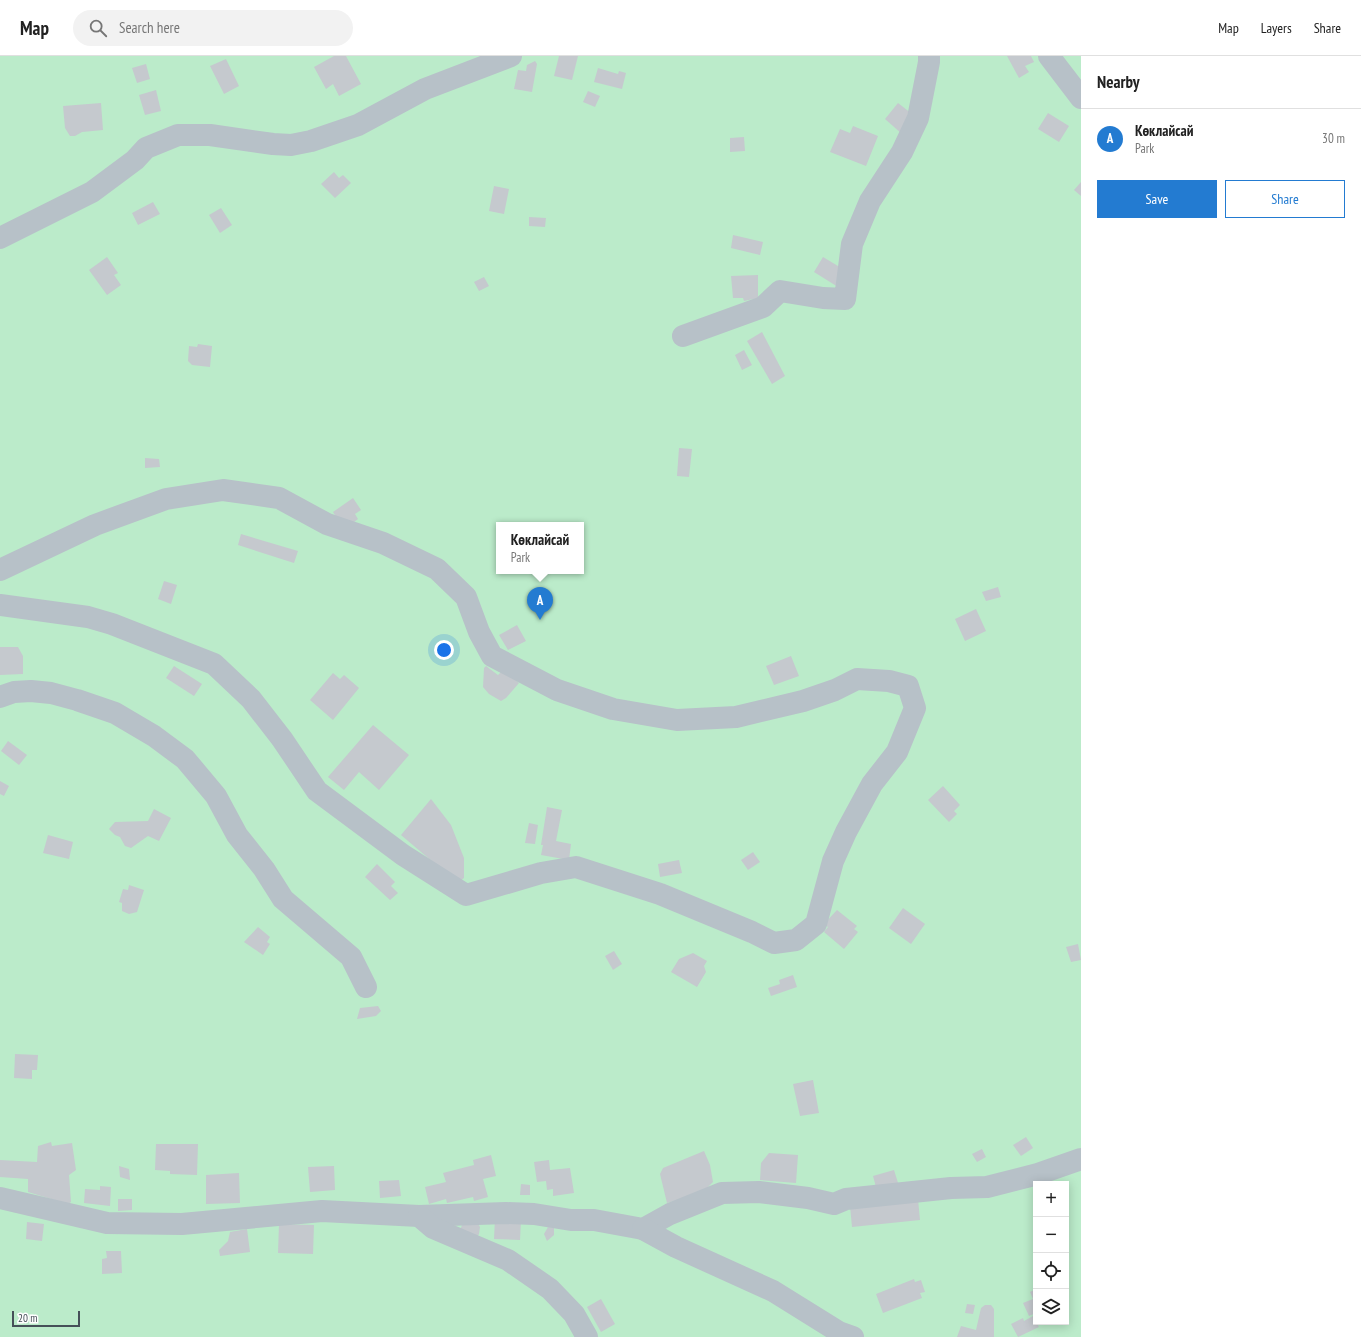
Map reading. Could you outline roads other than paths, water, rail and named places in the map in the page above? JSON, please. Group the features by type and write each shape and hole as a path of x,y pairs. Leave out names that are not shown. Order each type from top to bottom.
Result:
{"street":[{"path":"0,238 92,192 135,160 146,148 178,135 210,135 273,144 291,145 311,141 358,125 425,89 511,56"},
{"path":"683,336 763,307 780,291 823,298 846,298 852,244 870,201 902,152 918,118 929,56"},
{"path":"1049,56 1081,98"},
{"path":"0,570 95,525 166,499 223,490 279,498 328,524 383,543 437,569 466,597 479,632 492,656 557,690 613,709 677,720 736,717 802,701 836,690 857,679 889,681 908,686 915,708 897,752 872,784 846,832 833,861 816,924 796,940 774,943 752,932 660,894 576,867 541,873 466,895 403,855 317,791 282,738 251,698 214,664 112,624 88,617 0,605"},
{"path":"0,697 14,692 31,691 51,693 77,700 115,713 154,736 185,759 216,796 237,835 264,870 283,899 351,957 366,987"},
{"path":"643,1229 670,1214 722,1192 759,1192 808,1198 834,1204 846,1199 950,1188 987,1187 1038,1174 1081,1159"},
{"path":"0,1198 107,1223 182,1224 322,1211 419,1216 520,1213 571,1220 594,1220 643,1229 676,1247 773,1291 839,1332 853,1337"},
{"path":"419,1216 433,1228 508,1260 550,1289 574,1314 587,1337"}],"place":[{"name":"Көклайсай","path":"540,620"}]}
